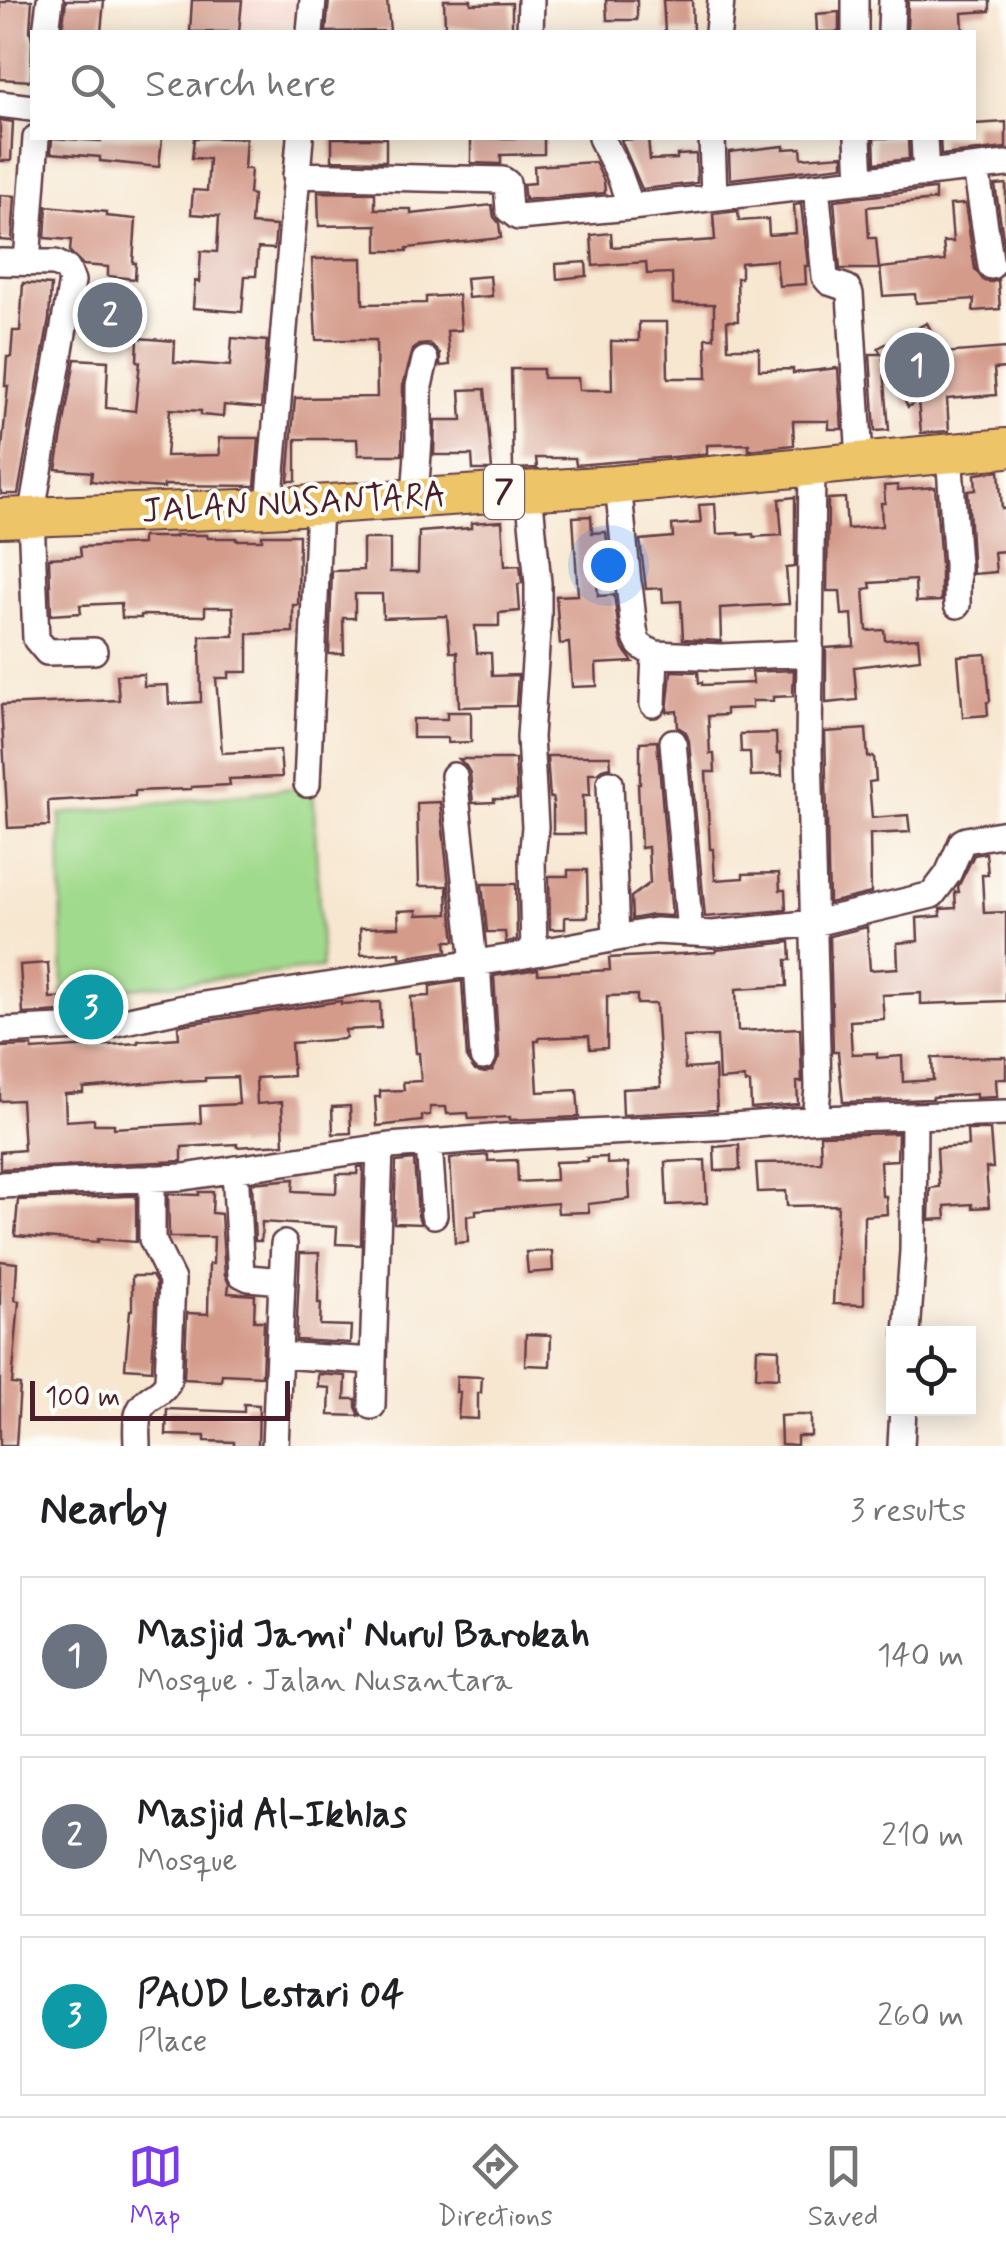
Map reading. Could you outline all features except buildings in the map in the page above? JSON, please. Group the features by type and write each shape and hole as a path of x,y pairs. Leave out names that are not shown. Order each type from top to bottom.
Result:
{"highway":[{"name":"JALAN NUSANTARA","path":"16,517 318,505 618,484 1006,448"}],"street":[{"path":"46,30 50,0"},
{"path":"310,30 314,0"},
{"path":"530,30 531,0"},
{"path":"718,30 721,0"},
{"path":"855,0 855,30"},
{"path":"891,30 892,0"},
{"path":"0,104 30,108"},
{"path":"27,262 36,140"},
{"path":"269,508 300,140"},
{"path":"602,140 631,207"},
{"path":"712,140 714,197"},
{"path":"858,140 860,180"},
{"path":"924,140 926,174"},
{"path":"296,174 503,180 507,184 509,210 518,217 1006,164"},
{"path":"976,168 991,266"},
{"path":"816,186 825,279 850,294 860,460"},
{"path":"0,262 55,263 67,269 72,280 16,517 36,639 46,652 94,651"},
{"path":"415,498 419,386 426,360"},
{"path":"950,453 957,605"},
{"path":"812,464 810,750 818,1088 815,1119"},
{"path":"618,484 636,638 642,647 655,654 810,653"},
{"path":"529,490 538,600 530,737 534,953"},
{"path":"306,784 318,505"},
{"path":"654,704 655,654"},
{"path":"673,742 690,932"},
{"path":"454,776 483,1057"},
{"path":"610,783 616,938"},
{"path":"0,1031 102,1026 184,1008 655,930 713,934 814,923 932,895 948,874 962,842 1006,834"},
{"path":"0,1186 184,1176 429,1143 815,1119 1006,1113"},
{"path":"907,1326 914,1116"},
{"path":"429,1143 434,1214"},
{"path":"372,1406 380,1148"},
{"path":"235,1169 240,1274 282,1282"},
{"path":"137,1446 140,1410 147,1400 163,1391 168,1380 172,1280 152,1238 152,1178"},
{"path":"275,1446 284,1244"},
{"path":"279,1354 374,1360"},
{"path":"902,1446 903,1416"}],"shaded area":[{"path":"210,0 303,0 302,21 225,16 300,24 300,30 206,30"}],"green space":[{"path":"313,786 322,968 63,995 60,814"}],"place":[{"name":"Masjid Al-Ikhlas","path":"110,315"},
{"name":"Masjid Jami' Nurul Barokah","path":"917,365"},
{"name":"PAUD Lestari 04","path":"91,1007"}]}
